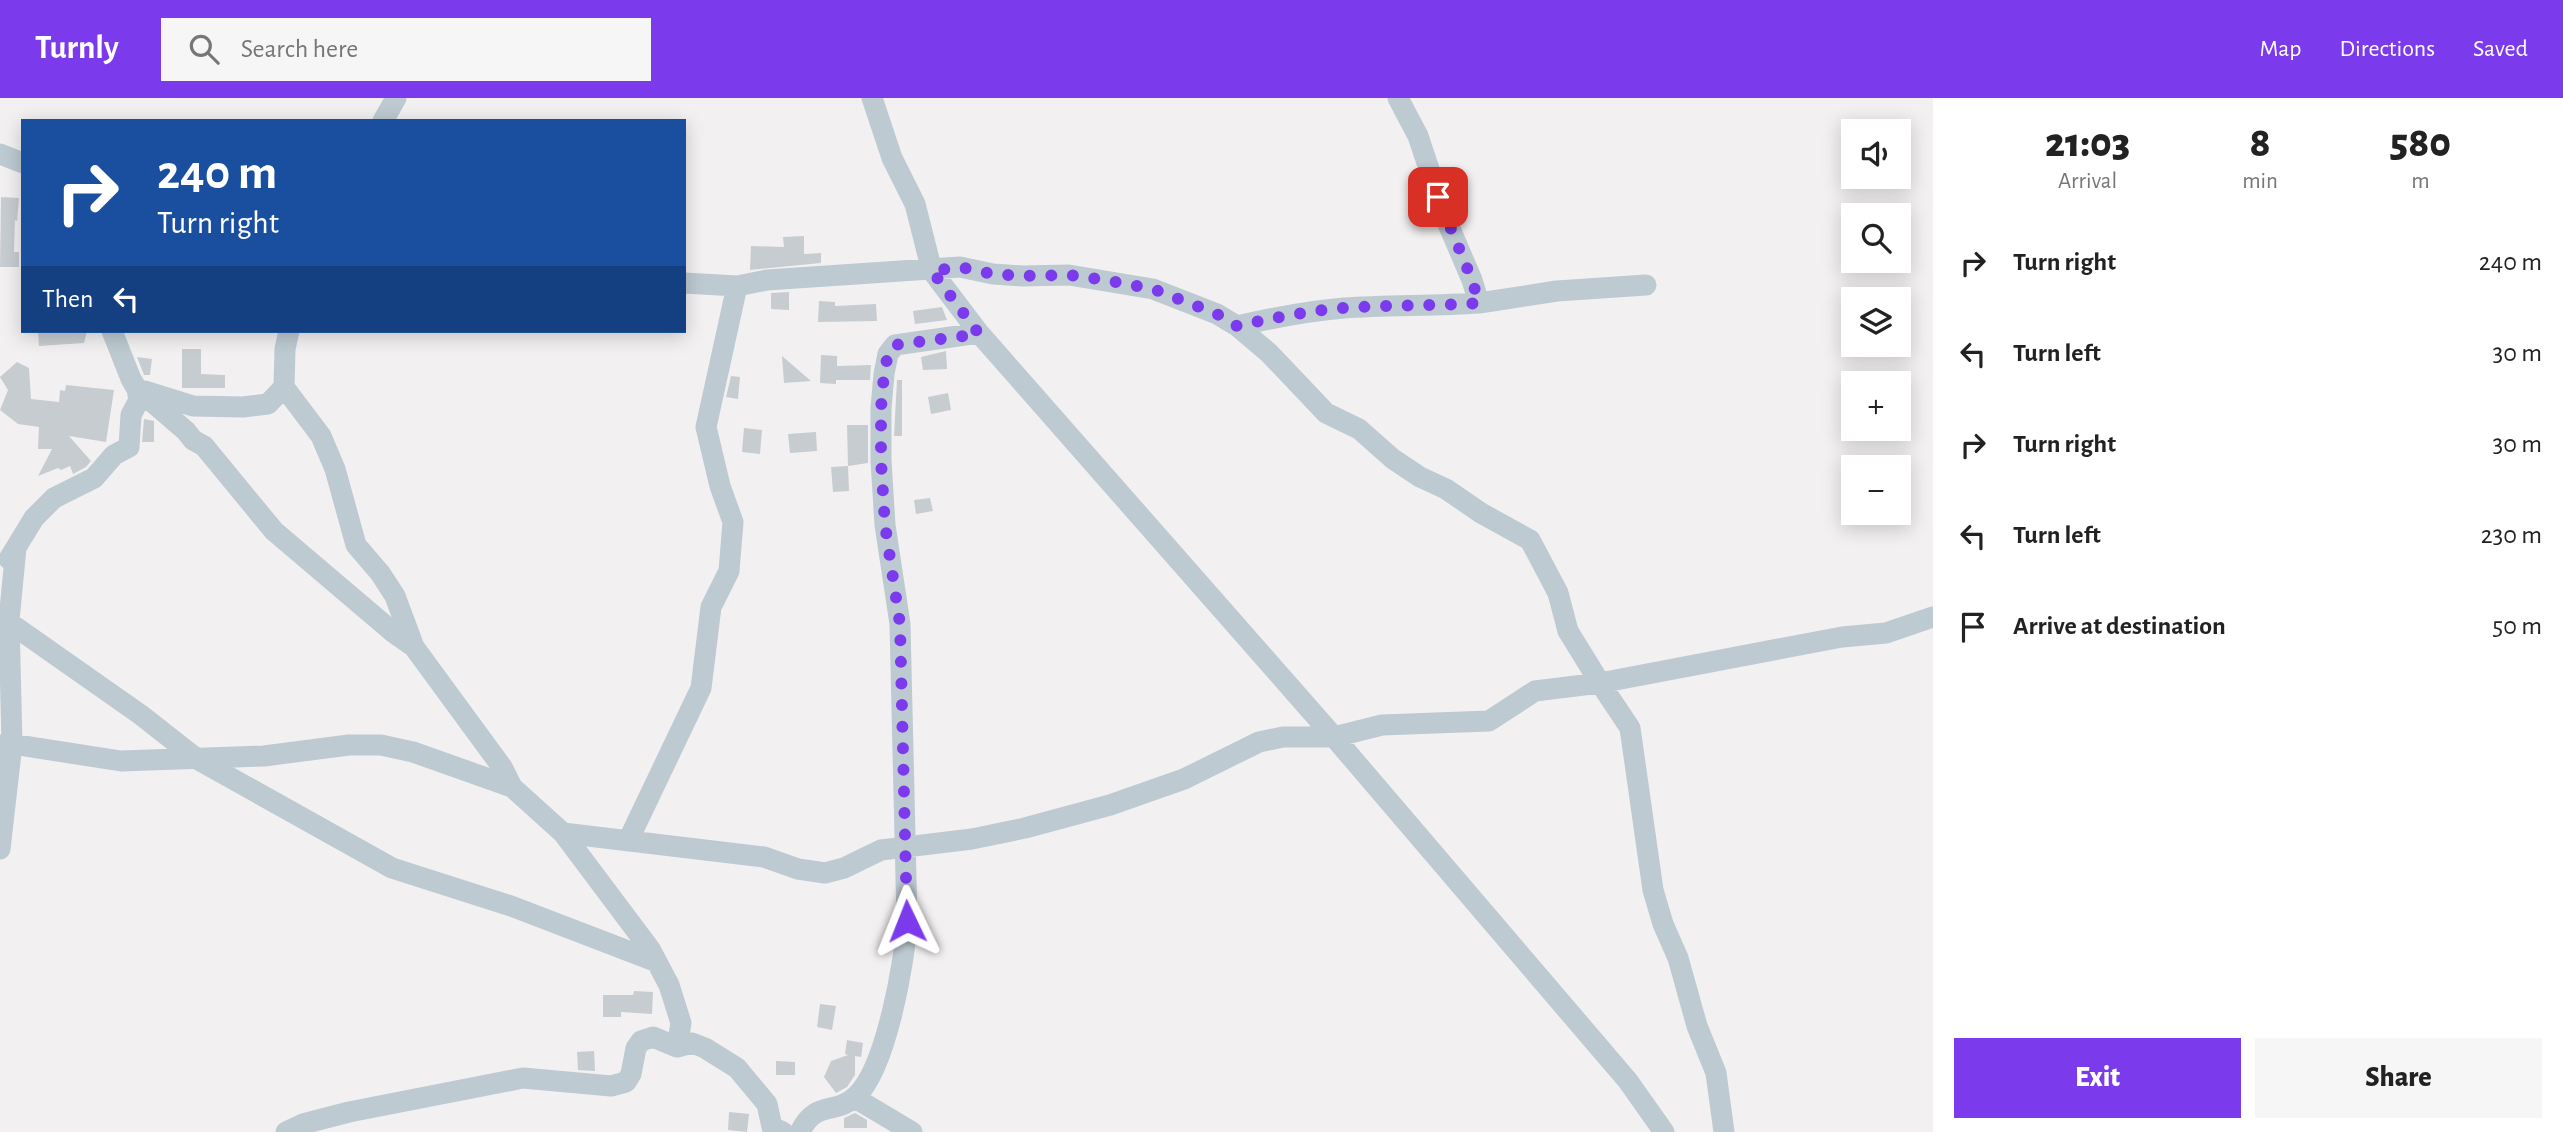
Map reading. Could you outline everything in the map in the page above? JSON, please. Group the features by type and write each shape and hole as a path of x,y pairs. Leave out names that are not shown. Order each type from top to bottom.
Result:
{"street":[{"path":"384,119 396,98"},
{"path":"872,98 892,158 915,204 932,271 979,334 1334,737 1628,1081 1664,1132"},
{"path":"1398,98 1418,136 1445,217 1479,303"},
{"path":"0,153 21,162"},
{"path":"686,283 737,286 768,280 960,267 993,274 1069,275 1153,289 1217,314 1237,326 1277,360 1326,413 1359,429 1393,459 1420,477 1446,489 1481,513 1530,540 1558,593 1568,631 1630,729 1653,890 1663,924 1678,958 1697,1026 1716,1073 1724,1132"},
{"path":"1237,326 1287,314 1345,308 1479,303 1557,291 1646,285"},
{"path":"628,841 701,688 711,607 729,571 733,522 720,486 706,427 737,286"},
{"path":"113,333 137,389 193,440 204,446 274,531 414,647"},
{"path":"289,333 285,349 284,387 321,436 335,469 356,545 395,596 414,647 502,767 512,787 564,833 650,949 669,985 681,1023 677,1047"},
{"path":"800,1132 805,1122 817,1111 842,1105 855,1098 864,1087 874,1067 898,991 905,950 907,921 900,624 885,525 881,461 881,408 888,354 895,345 979,334"},
{"path":"137,389 193,406 243,407 268,404 284,387"},
{"path":"0,569 34,518 54,498 94,478 114,455 129,447 131,415 139,400 137,389"},
{"path":"0,849 8,676 4,618 16,548"},
{"path":"564,833 764,857 798,869 825,873 844,868 881,850 1012,831 1110,804 1184,779 1259,742 1283,737 1334,737 1382,725 1489,720 1535,691 1600,683 1842,638 1885,634 1933,617"},
{"path":"4,618 141,715 197,759 392,868 511,906 657,962"},
{"path":"6,745 121,761 264,756 349,745 381,745 413,752 512,787"},
{"path":"286,1132 303,1124 349,1112 523,1078 611,1087 626,1082 631,1074 636,1048 641,1041 653,1037 677,1047 692,1044 705,1048 737,1068 767,1104 772,1127 783,1132"},
{"path":"855,1098 912,1132"}],"building":[{"path":"1,197 19,198 14,252 19,252 19,267 0,267"},
{"path":"804,236 804,254 821,253 821,263 750,270 751,246 784,247 783,237"},
{"path":"789,292 789,310 771,309 771,293"},
{"path":"819,301 835,302 835,306 876,304 877,321 818,322"},
{"path":"942,307 947,320 915,324 913,311"},
{"path":"38,333 86,333 84,343 39,346"},
{"path":"182,349 201,349 201,374 225,375 225,388 182,388"},
{"path":"946,351 947,369 923,370 921,357"},
{"path":"821,355 837,356 837,366 871,365 870,380 820,383"},
{"path":"782,356 811,381 784,383"},
{"path":"137,357 152,359 150,375 144,375"},
{"path":"17,362 29,368 31,399 59,402 60,390 65,391 66,385 114,390 106,442 69,436 91,461 86,467 73,474 70,466 38,476 52,449 38,449 39,427 18,424 0,410 8,390 0,377"},
{"path":"731,376 740,377 738,399 726,397"},
{"path":"897,380 902,380 902,436 894,436"},
{"path":"948,393 951,410 931,414 928,397"},
{"path":"144,419 154,421 154,442 142,442"},
{"path":"847,425 868,425 868,463 848,466"},
{"path":"744,428 762,430 760,454 742,452"},
{"path":"816,432 817,451 790,453 788,434"},
{"path":"848,466 849,491 833,492 831,467"},
{"path":"930,498 933,511 916,514 914,500"},
{"path":"634,991 653,992 652,1014 621,1012 621,1017 603,1017 603,995 633,995"},
{"path":"820,1004 836,1006 832,1030 817,1027"},
{"path":"847,1040 863,1043 861,1057 855,1056 855,1075 847,1087 836,1093 824,1077 831,1061 848,1055 845,1054"},
{"path":"594,1051 595,1071 578,1070 577,1052"},
{"path":"776,1061 795,1062 795,1075 776,1075"},
{"path":"729,1112 749,1114 747,1132 728,1130"},
{"path":"855,1113 867,1120 867,1128 844,1128 844,1118"}],"route":[{"path":"907,921 900,624 885,525 881,461 884,374 888,354 895,345 979,334 932,271 960,267 993,274 1069,275 1105,280 1153,289 1217,314 1237,326 1287,314 1345,308 1479,303 1438,197"}]}
